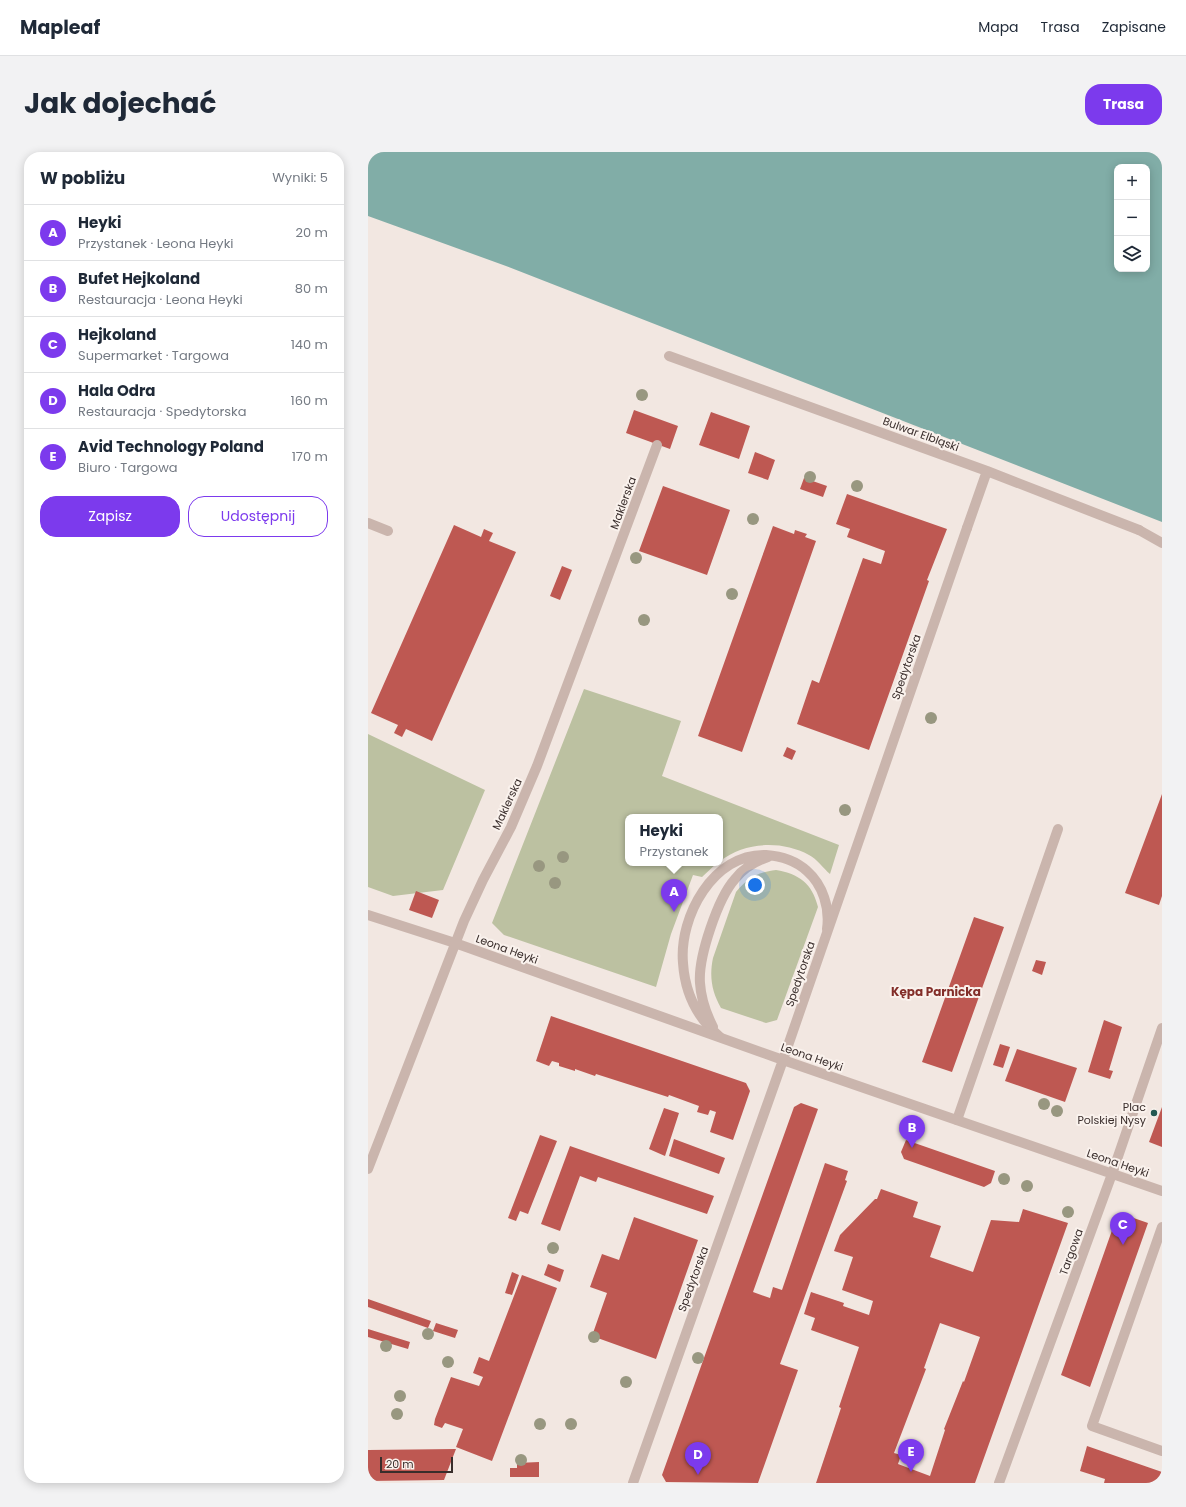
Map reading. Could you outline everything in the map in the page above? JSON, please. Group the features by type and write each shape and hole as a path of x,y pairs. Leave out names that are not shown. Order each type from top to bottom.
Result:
{"street":[{"name":"Bulwar Elbląski","path":"669,356 986,471 1139,530 1162,543"},
{"name":"Maklerska","path":"368,1168 473,899 511,827 523,800 657,445"},
{"name":"Spedytorska","path":"633,1483 783,1060 986,471"},
{"path":"368,523 388,531"},
{"path":"957,1120 1058,829"},
{"path":"721,1038 711,1030 694,1006 686,984 682,962 684,937 687,926 702,892 717,874 732,864 747,857 760,855 782,857 801,866 817,882 822,891 828,916 825,939"},
{"path":"721,1038 709,1018 701,996 700,969 702,957 716,913 729,887 748,867 772,856"},
{"name":"Leona Heyki","path":"368,915 455,943 783,1060 1162,1191"},
{"name":"Targowa","path":"999,1483 1112,1174 1162,1028"},
{"path":"1162,1227 1092,1426 1162,1451"}],"green space":[{"path":"584,689 681,721 662,776 839,845 830,874 809,855 798,850 775,845 763,845 741,850 723,859 723,814 625,814 625,866 714,866 702,877 693,875 671,934 656,987 504,935 492,923"},
{"path":"368,734 485,790 443,890 393,896 368,887"},
{"path":"776,870 791,874 803,881 812,892 818,907 777,1020 766,1023 721,1008 713,990 711,972 713,958 736,892 753,876"}],"water":[{"path":"368,152 1162,152 1162,522 506,266 368,216"}],"building":[{"path":"634,410 678,426 670,449 626,433"},
{"path":"711,412 750,426 739,459 699,445"},
{"path":"755,452 775,460 768,480 748,473"},
{"path":"804,478 827,486 823,497 800,489"},
{"path":"663,486 730,510 707,575 639,551"},
{"path":"847,494 947,529 927,580 929,581 869,750 797,724 812,680 819,683 863,558 881,564 885,551 847,537 850,529 836,524"},
{"path":"454,525 481,537 484,529 493,533 489,541 516,552 432,741 406,729 402,737 394,733 398,725 371,713"},
{"path":"773,526 794,534 795,530 807,534 805,537 816,541 742,752 698,736"},
{"path":"562,566 572,570 560,600 550,596"},
{"path":"787,747 796,751 792,760 783,756"},
{"path":"1162,794 1162,896 1159,905 1125,893"},
{"path":"416,891 439,900 432,918 409,910"},
{"path":"974,917 1004,927 952,1072 922,1062"},
{"path":"1036,960 1046,962 1042,975 1032,971"},
{"path":"551,1016 746,1083 750,1091 733,1140 710,1132 716,1112 710,1110 708,1115 697,1112 699,1106 669,1095 668,1097 596,1074 595,1076 575,1069 575,1071 559,1066 559,1063 552,1061 549,1066 536,1061"},
{"path":"1104,1020 1122,1027 1109,1070 1113,1071 1110,1079 1088,1072"},
{"path":"1000,1044 1010,1047 1003,1068 993,1065"},
{"path":"1017,1049 1077,1068 1065,1102 1005,1081"},
{"path":"801,1103 818,1109 753,1292 770,1298 773,1287 782,1290 825,1163 848,1171 845,1180 847,1181 780,1364 798,1370 758,1483 666,1482 662,1475 794,1107"},
{"path":"1162,1107 1162,1147 1149,1142"},
{"path":"664,1108 679,1113 665,1156 649,1149"},
{"path":"540,1135 557,1141 528,1214 520,1211 516,1221 508,1218"},
{"path":"674,1139 725,1158 719,1174 669,1156"},
{"path":"906,1140 995,1171 991,1183 984,1187 904,1159 901,1152"},
{"path":"570,1146 714,1196 707,1214 598,1177 596,1182 580,1176 560,1231 541,1224"},
{"path":"881,1189 918,1202 913,1217 941,1226 930,1257 973,1272 991,1220 1019,1222 1023,1209 1068,1223 975,1483 816,1483 841,1408 839,1407 859,1347 811,1330 815,1318 804,1314 811,1292 844,1303 843,1306 869,1315 873,1301 842,1290 853,1257 834,1251 840,1235 875,1199 877,1199","holes":["940,1323 980,1337 964,1382 963,1381 944,1429 945,1430 930,1476 898,1464 901,1455 894,1453 926,1369 924,1368"]},
{"path":"1125,1215 1148,1223 1090,1387 1061,1375 1116,1219"},
{"path":"634,1217 698,1240 656,1359 592,1336 607,1293 590,1287 602,1254 619,1260"},
{"path":"548,1264 564,1270 560,1282 544,1275"},
{"path":"512,1272 519,1275 512,1295 505,1293"},
{"path":"522,1275 557,1288 492,1461 456,1447 463,1429 445,1423 442,1428 434,1425 451,1377 479,1386 483,1377 473,1373 479,1357 489,1361"},
{"path":"368,1299 431,1321 428,1328 368,1307"},
{"path":"436,1323 458,1330 455,1338 433,1331"},
{"path":"368,1329 410,1342 408,1349 368,1337"},
{"path":"1087,1446 1162,1472 1162,1483 1104,1483 1105,1479 1080,1471"},
{"path":"456,1449 444,1480 368,1481 368,1450"},
{"path":"539,1462 539,1477 510,1477 510,1468 517,1468 517,1463"}],"place":[{"name":"Heyki","path":"674,912"},
{"name":"Plac Polskiej Nysy","path":"1154,1113"},
{"name":"Bufet Hejkoland","path":"912,1148"},
{"name":"Hejkoland","path":"1123,1245"},
{"name":"Avid Technology Poland","path":"911,1472"},
{"name":"Hala Odra","path":"698,1475"}],"district":[{"name":"Kępa Parnicka","path":"936,992"}]}
